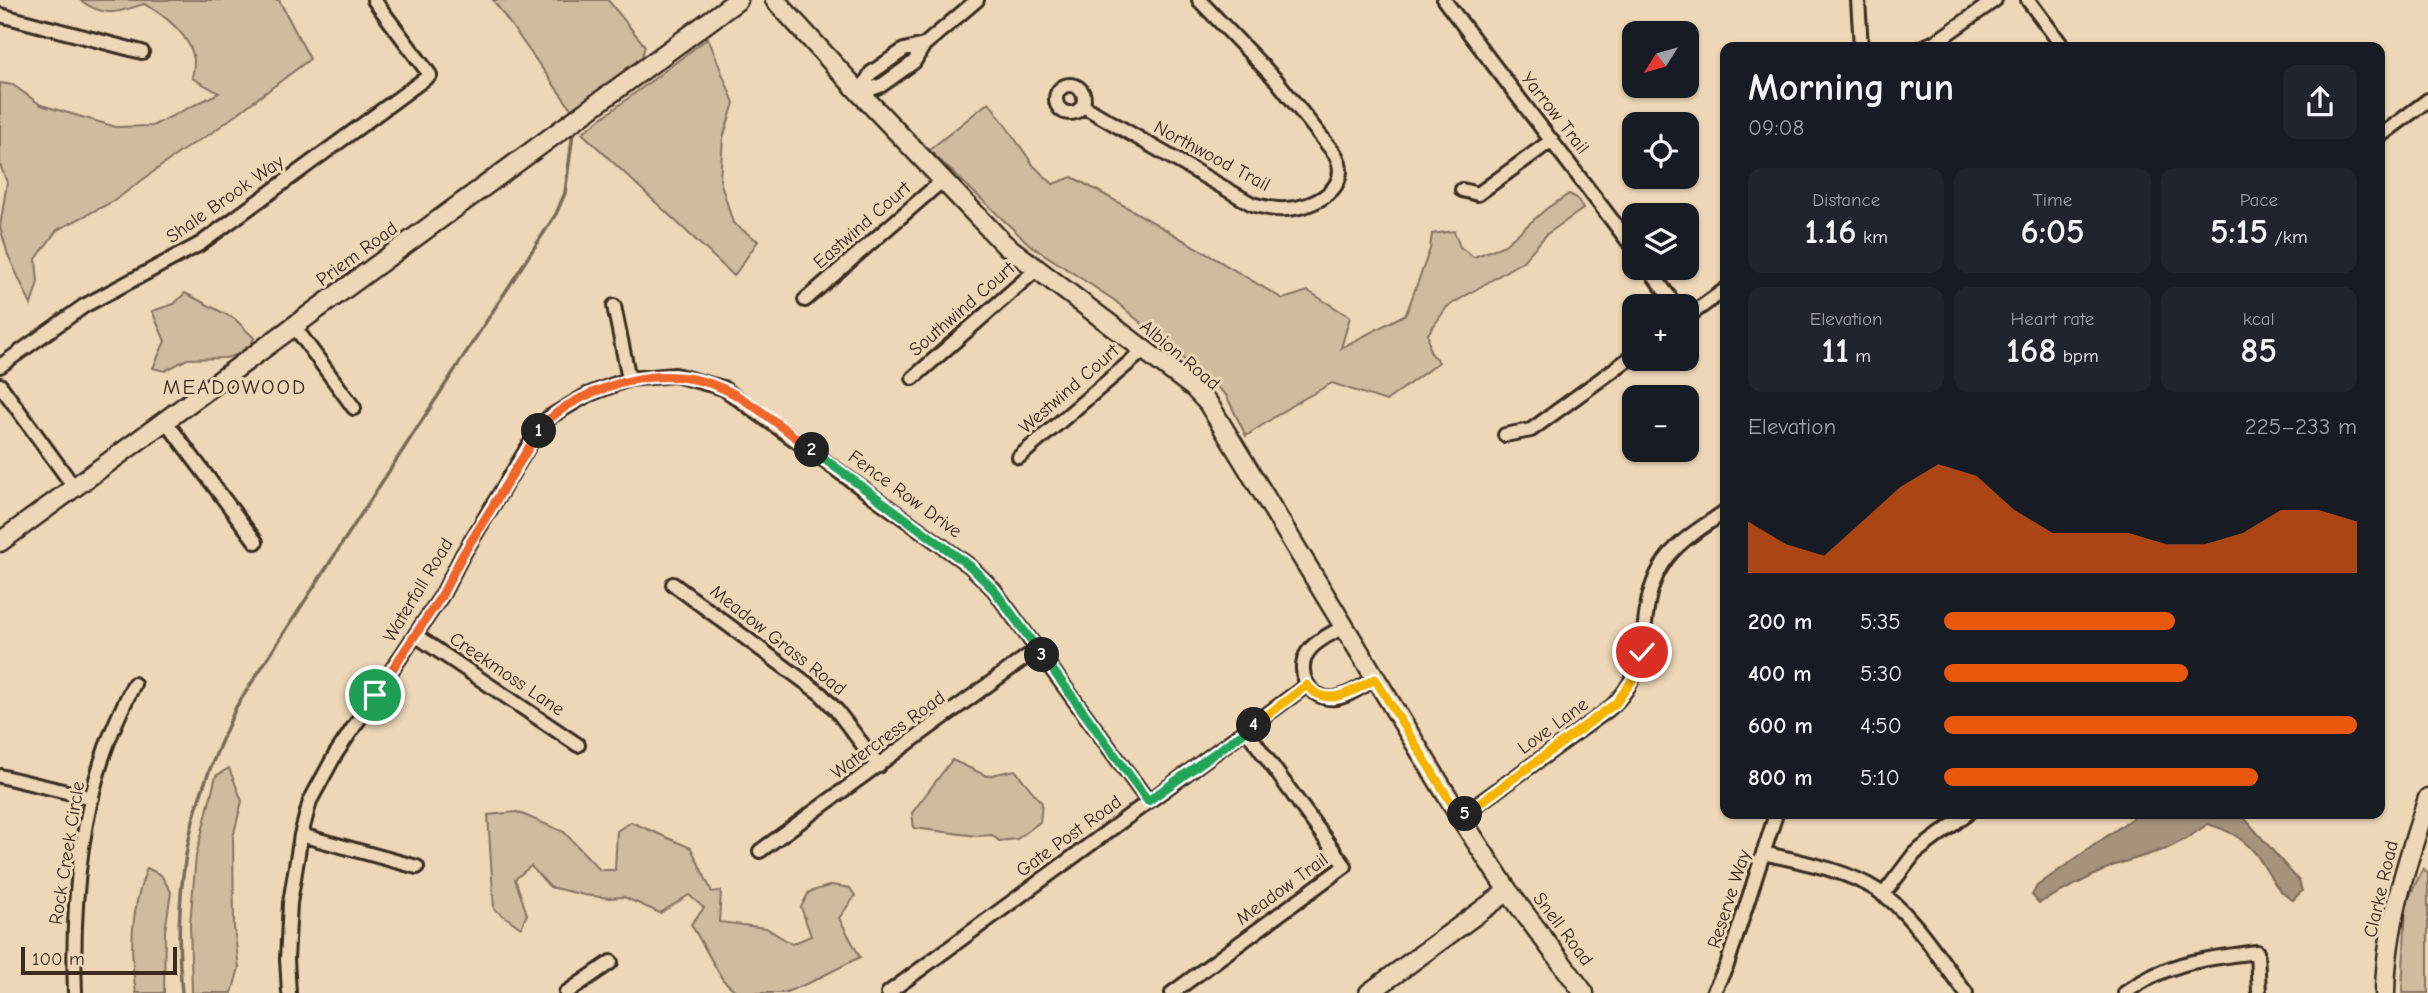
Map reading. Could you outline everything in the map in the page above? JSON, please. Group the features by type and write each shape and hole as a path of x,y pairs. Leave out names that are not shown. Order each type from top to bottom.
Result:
{"street":[{"name":"Shale Brook Way","path":"0,366 85,306 200,244 430,75 374,0"},
{"name":"Priem Road","path":"0,542 737,0"},
{"name":"Albion Road","path":"775,0 992,232 1193,387 1208,403 1343,627 1508,891"},
{"path":"860,93 871,73 904,50 924,45 976,0"},
{"name":"Northwood Trail","path":"1083,106 1252,204 1283,210 1296,208 1308,205 1330,192 1340,176 1341,168 1335,154 1277,81 1199,0"},
{"name":"Yarrow Trail","path":"1444,0 1622,233"},
{"path":"1858,0 1861,42"},
{"path":"1935,42 1995,0"},
{"path":"2028,0 2059,42"},
{"path":"0,15 142,52"},
{"path":"2385,132 2428,100"},
{"path":"1462,190 1478,194 1552,140"},
{"name":"Eastwind Court","path":"805,300 943,180"},
{"name":"Southwind Court","path":"913,378 1037,269"},
{"path":"1699,308 1720,293"},
{"path":"614,306 629,379"},
{"path":"294,326 354,408"},
{"name":"Westwind Court","path":"1019,457 1144,350"},
{"path":"1505,435 1531,430 1622,364"},
{"name":"Fence Row Drive","path":"629,379 676,375 723,388 970,566 994,590 1148,801"},
{"name":"Waterfall Road","path":"289,993 287,959 290,903 301,835 310,801 335,755 442,595 462,556 548,418 587,395 629,379"},
{"path":"0,385 74,487"},
{"path":"164,419 256,542"},
{"name":"Love Lane","path":"1460,817 1621,698 1639,666 1650,601 1661,567 1685,541 1720,515"},
{"name":"Meadow Grass Road","path":"673,584 821,694 879,766"},
{"path":"1343,627 1316,643 1308,652 1302,667 1307,685 1319,695 1334,698 1375,679"},
{"name":"Creekmoss Lane","path":"415,635 578,745"},
{"name":"Watercress Road","path":"760,851 1037,649"},
{"name":"Rock Creek Circle","path":"75,993 73,942 78,887 92,797 104,753 134,684"},
{"name":"Gate Post Road","path":"888,993 1307,685"},
{"name":"Meadow Trail","path":"1172,993 1345,866 1246,730"},
{"path":"0,776 92,797"},
{"name":"Clarke Road","path":"2385,993 2389,936 2396,898 2428,798"},
{"name":"Reserve Way","path":"1713,993 1727,965 1774,819"},
{"path":"1883,895 1915,853 1960,819"},
{"path":"301,835 417,867"},
{"path":"1763,853 1842,874 1883,895 1907,918 1966,993"},
{"path":"1369,993 1508,891"},
{"name":"Snell Road","path":"1508,891 1584,993"},
{"path":"2125,993 2147,978 2175,965 2257,952 2259,993"},
{"path":"566,993 611,962"}],"shaded area":[{"path":"80,0 279,0 310,59 213,132 183,150 114,201 57,230 36,259 38,282 31,305 8,255 0,227 7,182 0,165 0,83 13,85 41,105 116,127 152,126 219,93 192,78 194,61 188,43 176,27 160,14 144,4 104,12"},
{"path":"493,0 608,0 645,46 641,60 572,110"},
{"path":"708,38 734,103 723,138 720,180 733,223 758,241 734,276 582,133"},
{"path":"989,102 1034,166 1053,184 1072,177 1283,299 1308,291 1350,317 1341,348 1406,314 1430,249 1432,234 1454,231 1460,247 1474,257 1505,245 1546,209 1569,194 1577,198 1583,209 1547,234 1523,261 1447,307 1428,334 1430,352 1439,362 1386,401 1332,383 1246,436 1226,395 1114,300 1030,245 929,150"},
{"path":"185,293 235,319 254,338 248,352 225,358 187,359 165,371 153,368 165,341 152,311 174,304"},
{"path":"952,760 987,776 1015,770 1042,803 1040,822 1017,839 999,841 992,835 977,836 914,828 912,813"},
{"path":"229,768 242,801 233,837 234,927 239,968 232,993 192,993 190,924 196,856 216,776"},
{"path":"517,812 564,832 600,870 615,870 617,831 631,822 691,848 712,892 721,891 719,922 766,928 792,944 811,936 801,907 809,892 832,885 850,888 855,896 839,918 860,957 784,993 738,993 723,980 691,924 704,908 689,895 660,913 624,897 584,895 550,887 531,866 515,879 527,914 521,928 494,909 488,815"},
{"path":"2131,819 2245,819 2299,881 2302,891 2293,900 2286,896 2245,843 2208,824 2166,849 2112,866 2039,903 2032,895 2037,886"},
{"path":"147,868 161,875 171,892 165,931 164,993 136,993 133,929"},
{"path":"2423,868 2428,874 2428,993 2402,993 2406,904"}],"waterway":[{"path":"182,993 180,905 189,839 203,789 236,707 556,214 565,193 573,133"}],"district":[{"name":"MEADOWOOD","path":"235,387"}],"route":[{"path":"375,695 442,595 462,556 548,418 587,395 629,379 676,375 723,388 739,397 951,551 978,574 994,590 1148,801 1307,685 1325,698 1334,698 1375,679 1460,817 1616,703 1636,675 1642,652"}]}
